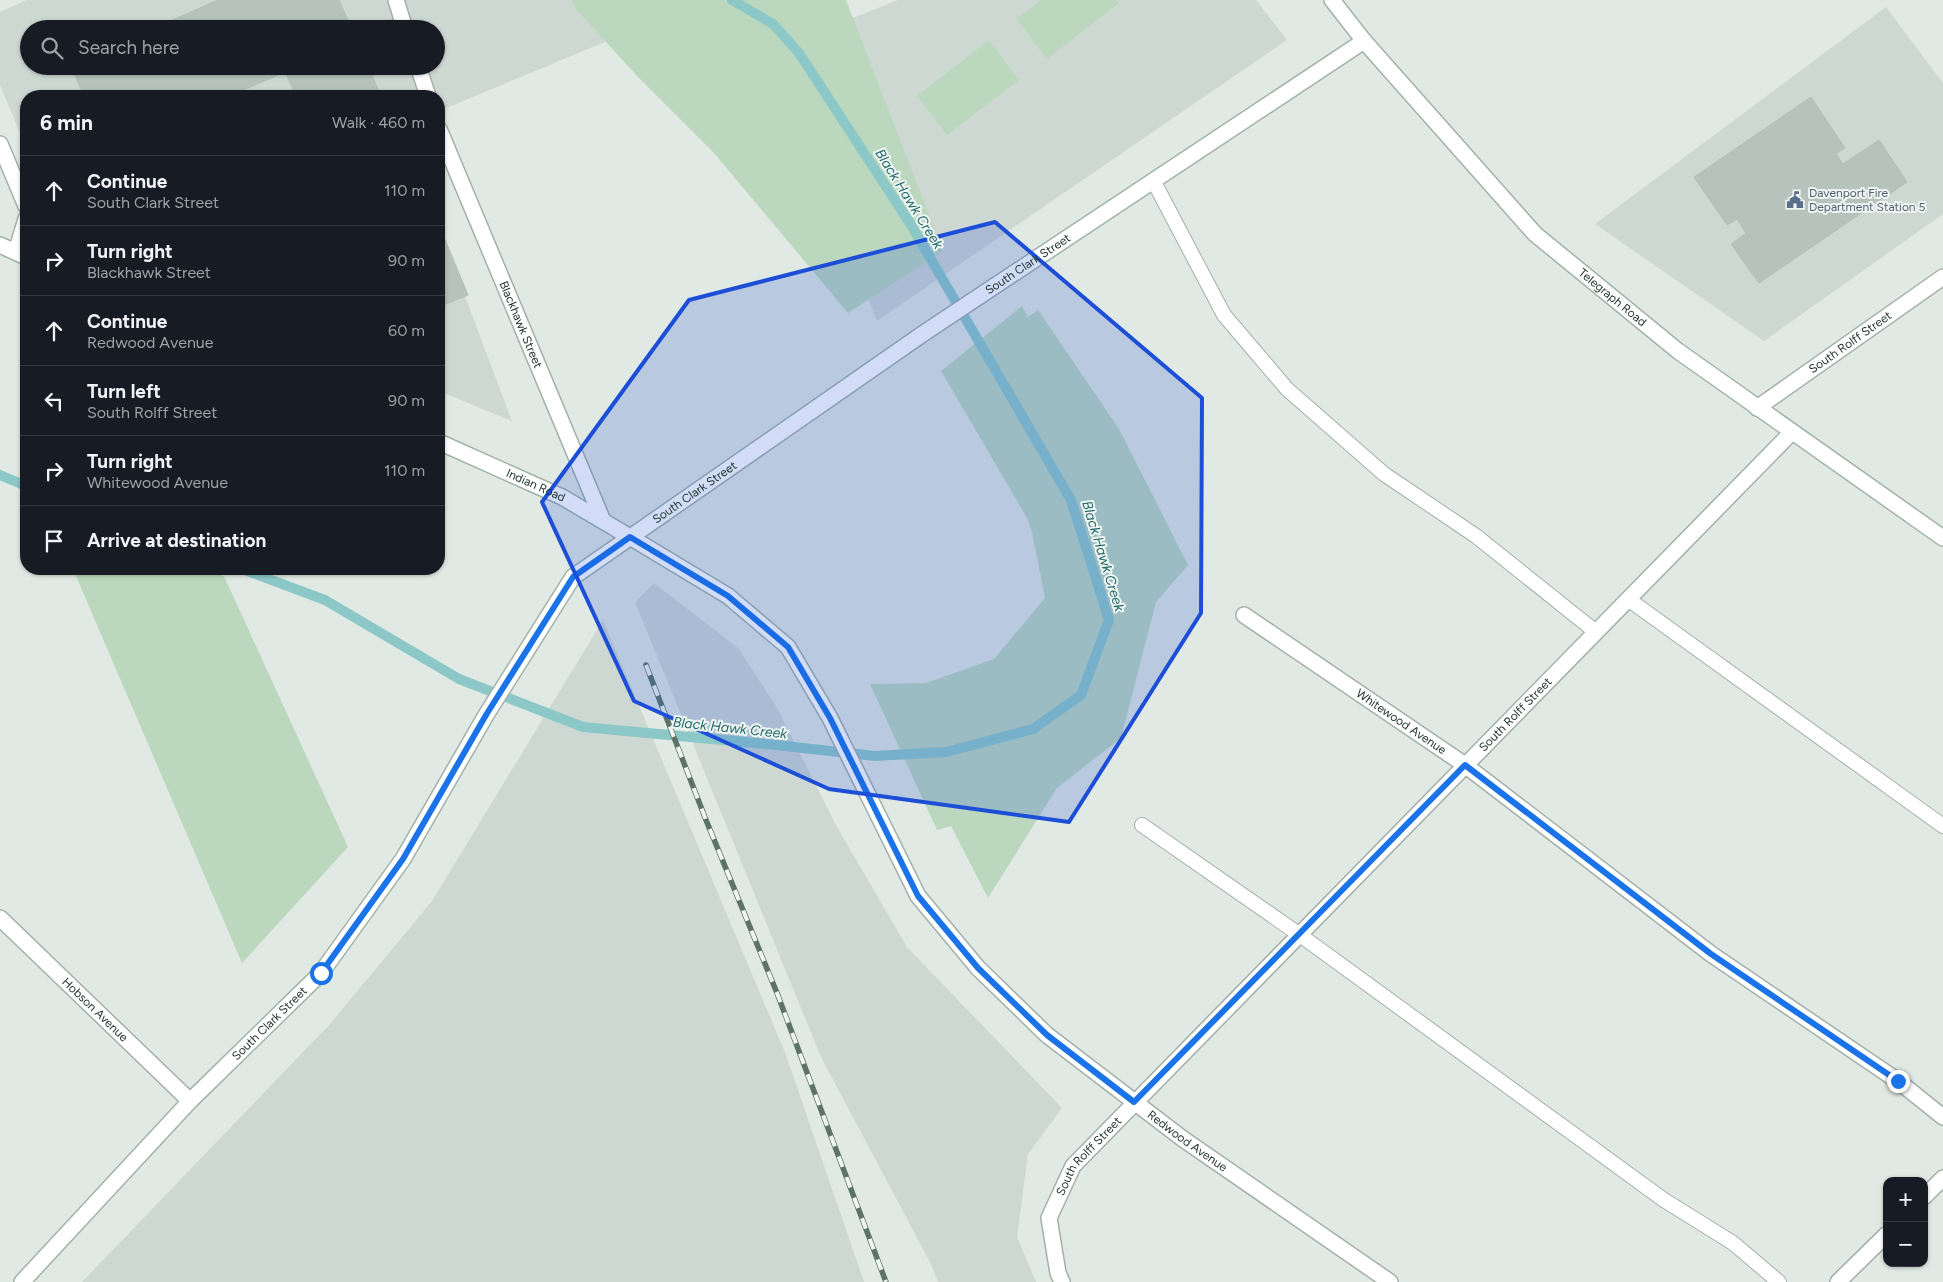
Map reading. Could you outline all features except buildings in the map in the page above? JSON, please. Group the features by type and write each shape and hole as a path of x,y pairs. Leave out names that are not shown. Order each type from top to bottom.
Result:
{"street":[{"path":"396,0 403,20"},
{"name":"Telegraph Road","path":"1332,0 1364,41 1535,234 1678,351 1943,538"},
{"name":"South Clark Street","path":"22,1282 190,1101 321,973 403,859 486,715 573,577 924,333 1364,41"},
{"path":"421,75 426,90"},
{"name":"Blackhawk Street","path":"445,143 603,521"},
{"path":"0,144 20,192"},
{"path":"0,245 20,254"},
{"name":"South Rolff Street","path":"1757,408 1943,277"},
{"name":"South Rolff Street","path":"1062,1282 1058,1273 1049,1218 1073,1166 1792,432"},
{"name":"Indian Road","path":"445,445 562,497 630,537"},
{"name":"Redwood Avenue","path":"630,537 728,596 788,647 830,718 918,896 978,968 1047,1035 1183,1140 1390,1282"},
{"name":"Whitewood Avenue","path":"1244,615 1465,765 1711,954 1898,1081 1943,1117"},
{"name":"Hobson Avenue","path":"0,918 190,1101"},
{"path":"1928,1193 1943,1178"},
{"path":"1838,1282 1883,1238"}],"lane":[{"path":"1154,182 1224,315 1287,388 1384,474 1476,536 1596,632"},
{"path":"1628,599 1943,826"},
{"path":"1142,825 1300,935 1664,1200 1733,1243 1779,1282"}],"highlighted area":[{"path":"995,222 1202,398 1201,613 1069,822 829,789 634,701 542,502 689,300"}],"shaded area":[{"path":"27,0 686,0 689,7 445,109 445,90 20,90 20,133 0,85 0,12"},
{"path":"898,0 1256,0 1287,40 877,321 771,51"},
{"path":"1886,7 1943,83 1943,214 1764,341 1595,224"},
{"path":"445,243 512,421 445,393"},
{"path":"654,583 738,648 776,706 837,827 907,947 1062,1108 1028,1154 1017,1237 1036,1282 938,1282 932,1266 821,1057 635,602"},
{"path":"603,620 786,1055 864,1282 82,1282 330,1024 432,901"}],"green space":[{"path":"572,0 846,0 943,251 848,313 714,153 638,77 575,8"},
{"path":"1041,0 1116,0 1119,3 1047,59 1016,19"},
{"path":"989,40 1019,80 947,135 917,96"},
{"path":"1022,306 1028,317 1038,310 1119,429 1188,565 1156,602 1121,738 1057,788 988,898 951,826 937,830 870,684 926,683 994,659 1045,598 1032,532 1027,518 941,371"},
{"path":"76,575 224,576 348,847 242,963"}],"waterway":[{"name":"Black Hawk Creek","path":"258,575 325,600 459,679 583,727 875,756 946,752 1033,729 1081,695 1109,620 1071,500 911,225 799,53 773,24 732,0"},
{"name":"Black Hawk Creek","path":"0,475 20,483"}],"railway":[{"path":"646,665 706,820 777,993 886,1282"}],"place":[{"name":"Davenport Fire Department Station 5","path":"1795,200"}],"route":[{"path":"321,973 403,859 486,715 573,577 630,537 728,596 788,647 830,718 918,896 978,968 1047,1035 1134,1102 1465,765 1711,954 1898,1081"}]}
